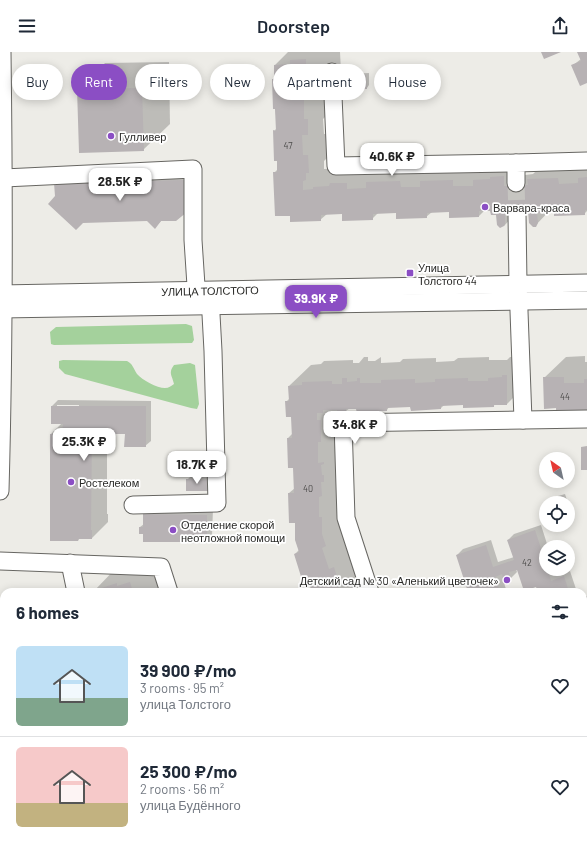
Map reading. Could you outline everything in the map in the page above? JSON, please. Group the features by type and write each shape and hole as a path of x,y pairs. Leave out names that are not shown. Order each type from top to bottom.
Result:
{"street":[{"path":"0,491 4,178 2,52"},
{"path":"333,100 336,166 587,161"},
{"path":"516,163 516,183"},
{"path":"4,178 193,169 193,240 203,298 217,503 133,505"},
{"path":"517,214 523,420"},
{"name":"УЛИЦА ТОЛСТОГО","path":"203,298 518,284 587,283"},
{"name":"УЛИЦА ТОЛСТОГО","path":"2,301 203,298 519,301 587,300"},
{"path":"369,588 346,518 343,423 587,419"},
{"path":"0,561 160,567 168,588"},
{"path":"70,563 75,588"}],"green space":[{"path":"186,324 192,326 194,340 192,343 51,344 50,332 56,327"},
{"path":"59,361 127,361 132,365 142,379 162,388 169,387 174,384 171,372 174,365 190,363 195,365 199,404 197,409 191,408 65,374 59,368"}],"building":[{"path":"541,52 561,52 544,59"},
{"path":"577,52 587,52 587,83 580,86 571,65 581,61"},
{"path":"306,59 306,64 290,64 290,60"},
{"path":"272,79 273,100 304,100 304,119 308,119 308,135 302,135 303,155 308,155 309,173 306,173 306,180 303,181 303,190 313,189 313,187 329,186 330,183 347,183 347,189 366,188 366,182 400,181 401,187 420,187 420,181 453,180 453,186 473,186 473,180 504,176 504,186 528,185 527,179 558,178 559,184 578,183 578,178 587,177 587,210 585,210 585,215 554,216 554,209 543,210 543,213 537,213 538,223 536,227 533,227 529,223 528,210 509,214 509,210 505,210 505,224 500,228 497,225 496,215 491,215 490,211 479,211 479,217 449,218 449,212 427,213 427,218 396,219 396,213 373,214 373,220 342,221 342,214 321,215 321,221 290,222 290,216 275,216 273,172 277,172 277,161 274,161 273,130 276,131 275,109 273,109"},
{"name":"Гулливер","path":"127,88 135,88 135,100 142,100 144,151 79,153 77,100 127,100"},
{"path":"186,180 187,212 176,221 161,221 155,229 147,221 83,223 76,230 48,204 55,196 54,183"},
{"path":"502,375 507,375 507,405 463,408 463,405 441,406 441,409 411,411 410,407 387,408 387,411 364,411 364,413 357,413 356,409 346,409 346,412 337,413 337,410 323,410 323,413 317,413 317,420 321,420 321,442 318,442 318,463 324,462 324,464 321,465 322,475 324,475 324,482 321,482 322,496 319,497 319,517 322,517 322,534 326,546 322,548 329,569 334,567 338,580 341,584 338,585 339,588 311,588 308,581 303,583 294,554 299,552 295,540 295,523 289,523 288,493 294,493 293,468 288,468 287,438 292,438 291,417 286,417 285,401 289,401 288,386 302,385 302,382 332,381 332,384 342,384 342,378 347,378 347,382 357,381 357,378 360,378 360,383 381,383 381,380 415,379 415,383 435,382 435,379 468,378 468,381 488,381 488,378 502,377"},
{"path":"543,377 564,377 564,383 584,383 584,379 587,379 587,410 556,411 556,408 544,409"},
{"name":"Ростелеком","path":"51,406 146,406 146,447 124,447 125,434 92,434 92,539 79,539 78,541 50,541 50,434 62,434 63,424 51,424"},
{"path":"587,446 587,470 581,470 581,447"},
{"path":"186,479 208,480 208,491 186,491"},
{"name":"Отделение скорой неотложной помощи","path":"143,514 207,515 207,542 143,542 143,534 139,534 139,527 143,527"},
{"path":"535,530 539,542 539,576 550,576 551,581 564,576 568,588 523,588 517,570 509,572 511,579 504,581 502,574 495,577 499,588 467,588 456,555 486,545 493,567 514,560 507,540"},
{"path":"130,582 132,588 101,588 117,583 117,586"}],"tunnel":[{"path":"516,183 517,214"}],"place":[{"name":"Гулливер","path":"111,136"},
{"name":"Варвара-краса","path":"485,207"},
{"name":"Улица Толстого 44","path":"410,273"},
{"name":"Ростелеком","path":"71,482"},
{"name":"Отделение скорой неотложной помощи","path":"173,530"},
{"name":"Детский сад № 30 «Аленький цветочек»","path":"507,580"}]}
